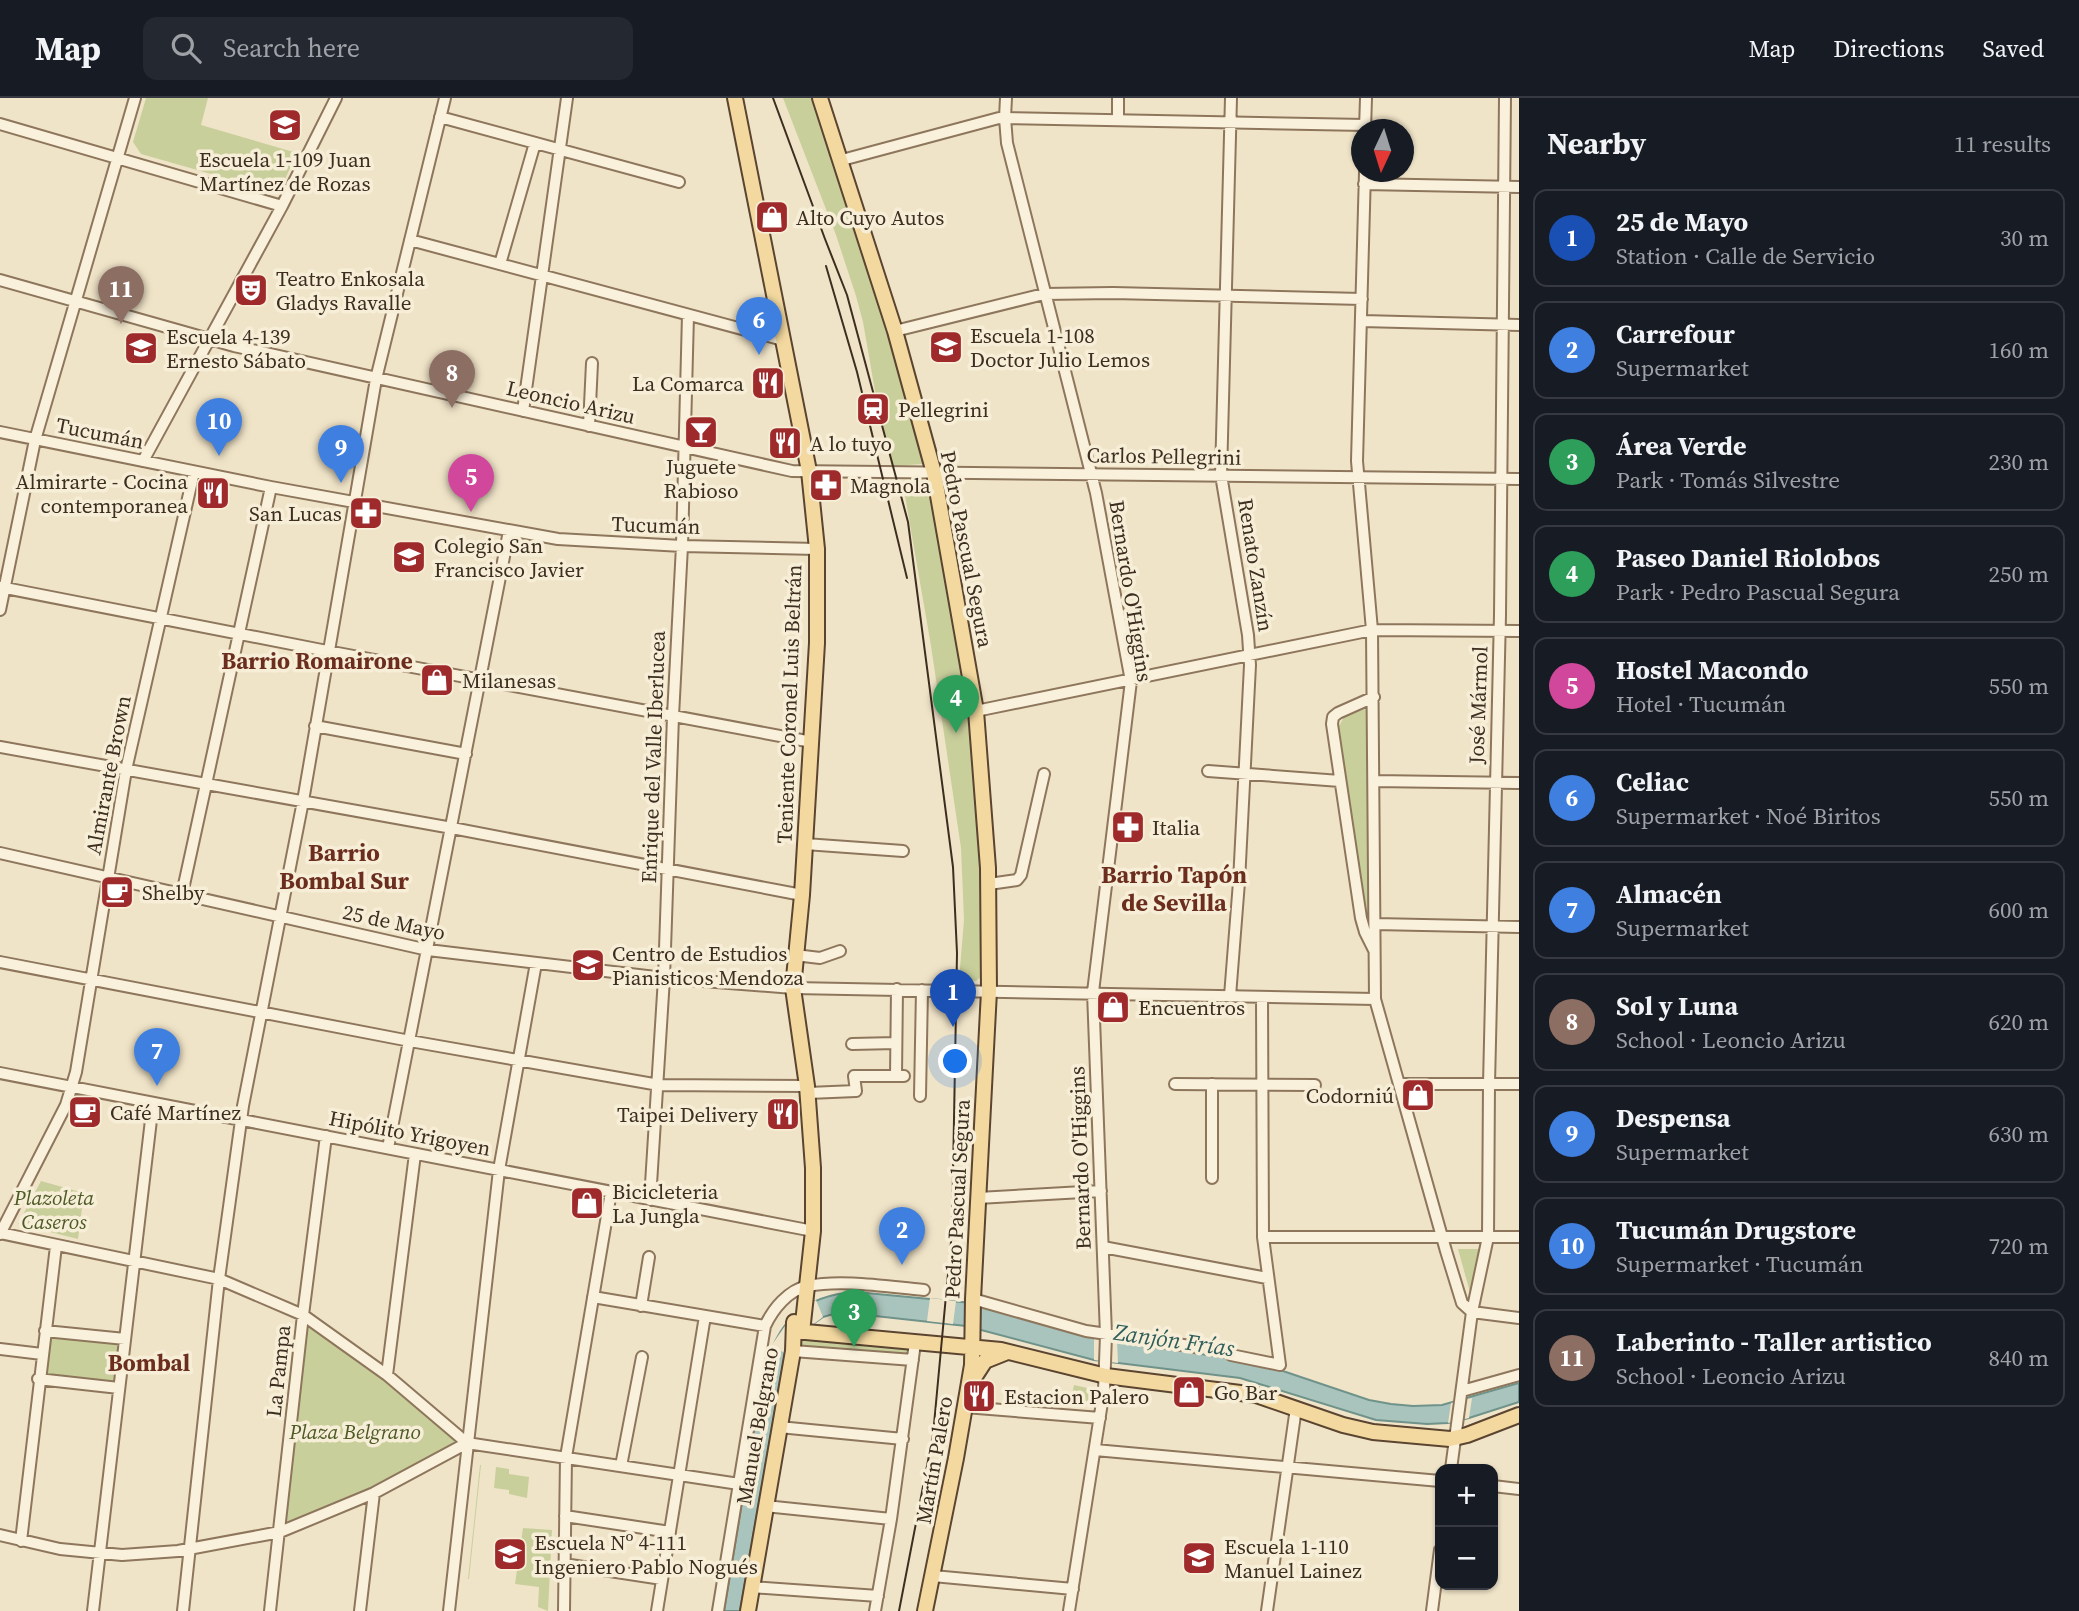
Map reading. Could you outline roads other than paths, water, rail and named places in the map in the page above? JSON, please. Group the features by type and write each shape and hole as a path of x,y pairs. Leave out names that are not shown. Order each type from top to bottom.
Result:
{"main road":[{"name":"Teniente Coronel Luis Beltrán","path":"735,98 810,471 817,549 817,643 812,742 793,988 808,1090 813,1168 803,1288"},
{"name":"Pedro Pascual Segura","path":"820,98 895,331 934,473 976,711 989,884 989,991 973,1311"},
{"name":"Manuel Belgrano","path":"748,1611 779,1427 800,1327 803,1288"},
{"name":"Martín Palero","path":"925,1611 965,1407 974,1347 973,1311"},
{"path":"800,1327 1011,1352 1106,1353 1365,1430 1455,1438 1519,1415"},
{"path":"968,1388 985,1361 992,1356 1011,1352"}],"street":[{"path":"0,610 2,587 35,440 135,98"},
{"path":"144,461 282,206 336,98"},
{"path":"183,1611 219,1279 241,1120 303,801 376,379 445,98"},
{"path":"523,411 567,98"},
{"name":"Bernardo O'Higgins","path":"1006,98 1004,118 1007,143 1091,474 1130,681 1093,992 1106,1353 1100,1419 1069,1611"},
{"path":"1118,98 1118,120"},
{"name":"Renato Zanzín","path":"1230,996 1250,656 1222,475 1231,98"},
{"path":"1365,119 1366,98"},
{"name":"José Mármol","path":"1452,1464 1472,1312 1488,1237 1506,98"},
{"path":"440,117 679,182"},
{"path":"842,160 1004,118 1351,126"},
{"path":"0,124 282,206"},
{"path":"500,264 535,143"},
{"path":"1519,187 1364,184 1358,478 1372,630 1375,999 1462,1303 1472,1312 1519,1318"},
{"path":"410,240 783,340"},
{"name":"Leoncio Arizu","path":"0,281 210,340 376,379 785,469 810,471"},
{"path":"895,331 1044,294 1362,299"},
{"name":"Enrique del Valle Iberlucea","path":"650,1200 664,978 682,546 688,315"},
{"path":"1362,321 1519,325"},
{"path":"589,425 592,363"},
{"name":"Tucumán","path":"0,432 271,487 509,531 590,542 817,549"},
{"name":"Carlos Pellegrini","path":"810,471 1519,479"},
{"name":"Almirante Brown","path":"0,1233 66,1105 72,1087 126,770 194,472"},
{"path":"182,894 271,487"},
{"path":"388,1148 509,531"},
{"path":"2,587 327,652 812,742"},
{"path":"976,711 1372,630 1519,631"},
{"path":"1374,697 1343,710 1332,720 1361,918 1375,952"},
{"path":"315,726 466,754"},
{"path":"0,747 452,828 802,895"},
{"path":"1209,771 1340,781"},
{"path":"989,884 1017,880 1021,875 1044,774"},
{"path":"1374,781 1519,783"},
{"path":"805,845 903,851"},
{"name":"25 de Mayo","path":"0,853 428,950 664,978 793,988 1375,999"},
{"path":"1375,924 1519,927"},
{"path":"795,955 820,958 840,951"},
{"path":"0,962 410,1041 659,1085 808,1090 856,1091 854,1076 900,1076 896,1043 897,989"},
{"path":"449,1611 499,1170 536,963"},
{"path":"920,1096 922,990"},
{"path":"1231,1355 1280,1365 1263,1237 1262,997"},
{"path":"852,1044 896,1043"},
{"name":"Hipólito Yrigoyen","path":"0,1073 808,1230"},
{"path":"1175,1084 1315,1085"},
{"path":"1212,1084 1212,1178"},
{"path":"1399,1084 1519,1084"},
{"path":"93,1611 153,1103"},
{"name":"La Pampa","path":"270,1611 326,1136"},
{"path":"387,1375 415,1154"},
{"path":"978,1198 1101,1191"},
{"path":"564,1611 566,1457 611,1192"},
{"path":"0,1233 219,1279 303,1315 387,1375 467,1443 739,1484"},
{"path":"1263,1237 1519,1237"},
{"path":"21,1541 38,1379 56,1246"},
{"path":"1103,1247 1267,1278"},
{"path":"641,1306 649,1257"},
{"path":"803,1288 839,1284 924,1290"},
{"name":"Manuel Belgrano","path":"765,1326 780,1302 803,1288"},
{"path":"593,1297 765,1326 718,1611"},
{"path":"973,1311 1086,1331 1106,1353 1197,1347"},
{"path":"657,1611 705,1316"},
{"path":"45,1331 125,1339"},
{"name":"Martín Palero","path":"875,1611 903,1439 915,1342"},
{"path":"0,1349 42,1354"},
{"path":"793,1351 913,1360"},
{"path":"621,1466 642,1357"},
{"path":"1461,1406 1519,1375"},
{"path":"38,1379 119,1388"},
{"path":"965,1407 1100,1419"},
{"path":"1267,1611 1296,1408"},
{"path":"779,1427 903,1439"},
{"path":"0,1535 99,1554 190,1549 280,1532 374,1493 467,1443"},
{"path":"1095,1450 1435,1482"},
{"path":"1498,1487 1519,1489"},
{"path":"360,1611 374,1493"},
{"path":"765,1506 891,1519"},
{"path":"565,1516 670,1532"},
{"path":"564,1564 662,1579"},
{"path":"933,1576 1073,1589"},
{"path":"751,1587 878,1596"},
{"path":"1432,1611 1435,1588"}],"water":[{"path":"856,1292 972,1303 1085,1336 1274,1368 1369,1400 1391,1404 1442,1405 1519,1383 1519,1402 1448,1423 1376,1420 1240,1378 1094,1360 966,1326 837,1313 823,1317 806,1329 785,1353 740,1611 724,1611 768,1357 784,1327 806,1306 837,1294"}],"tram line":[{"path":"773,98 847,295 908,522 953,867 957,953 952,1231 933,1435 899,1611"},
{"path":"826,266 857,372 907,578"}],"place":[{"name":"Escuela 1-109 Juan Martínez de Rozas","path":"285,125"},
{"name":"Alto Cuyo Autos","path":"772,217"},
{"name":"Teatro Enkosala Gladys Ravalle","path":"251,290"},
{"name":"Laberinto - Taller artistico","path":"121,324"},
{"name":"Escuela 1-108 Doctor Julio Lemos","path":"946,347"},
{"name":"Escuela 4-139 Ernesto Sábato","path":"141,348"},
{"name":"Celiac","path":"759,355"},
{"name":"La Comarca","path":"768,383"},
{"name":"Sol y Luna","path":"452,408"},
{"name":"Pellegrini","path":"873,409"},
{"name":"Juguete Rabioso","path":"701,432"},
{"name":"A lo tuyo","path":"785,443"},
{"name":"Tucumán Drugstore","path":"219,456"},
{"name":"Despensa","path":"341,483"},
{"name":"Magnola","path":"826,485"},
{"name":"Almirarte - Cocina contemporanea","path":"213,493"},
{"name":"Hostel Macondo","path":"471,512"},
{"name":"San Lucas","path":"366,513"},
{"name":"Colegio San Francisco Javier","path":"409,557"},
{"name":"Milanesas","path":"437,680"},
{"name":"Paseo Daniel Riolobos","path":"956,733"},
{"name":"Italia","path":"1128,827"},
{"name":"Shelby","path":"117,892"},
{"name":"Centro de Estudios Pianisticos Mendoza","path":"588,965"},
{"name":"Encuentros","path":"1113,1007"},
{"name":"25 de Mayo","path":"953,1027"},
{"name":"Almacén","path":"157,1086"},
{"name":"Codorniú","path":"1418,1095"},
{"name":"Café Martínez","path":"85,1112"},
{"name":"Taipei Delivery","path":"783,1114"},
{"name":"Bicicleteria La Jungla","path":"587,1203"},
{"name":"Carrefour","path":"902,1265"},
{"name":"Área Verde","path":"854,1347"},
{"name":"Go Bar","path":"1189,1392"},
{"name":"Estacion Palero","path":"979,1396"},
{"name":"Escuela Nº 4-111 Ingeniero Pablo Nogués","path":"510,1554"},
{"name":"Escuela 1-110 Manuel Lainez","path":"1199,1558"}],"district":[{"name":"Barrio Romairone","path":"317,661"},
{"name":"Barrio Bombal Sur","path":"344,866"},
{"name":"Barrio Tapón de Sevilla","path":"1174,888"},
{"name":"Bombal","path":"149,1363"}],"park label":[{"name":"Plazoleta Caseros","path":"54,1209"},
{"name":"Plaza Belgrano","path":"355,1431"}],"water label":[{"name":"Zanjón Frías","path":"1174,1340"}]}
